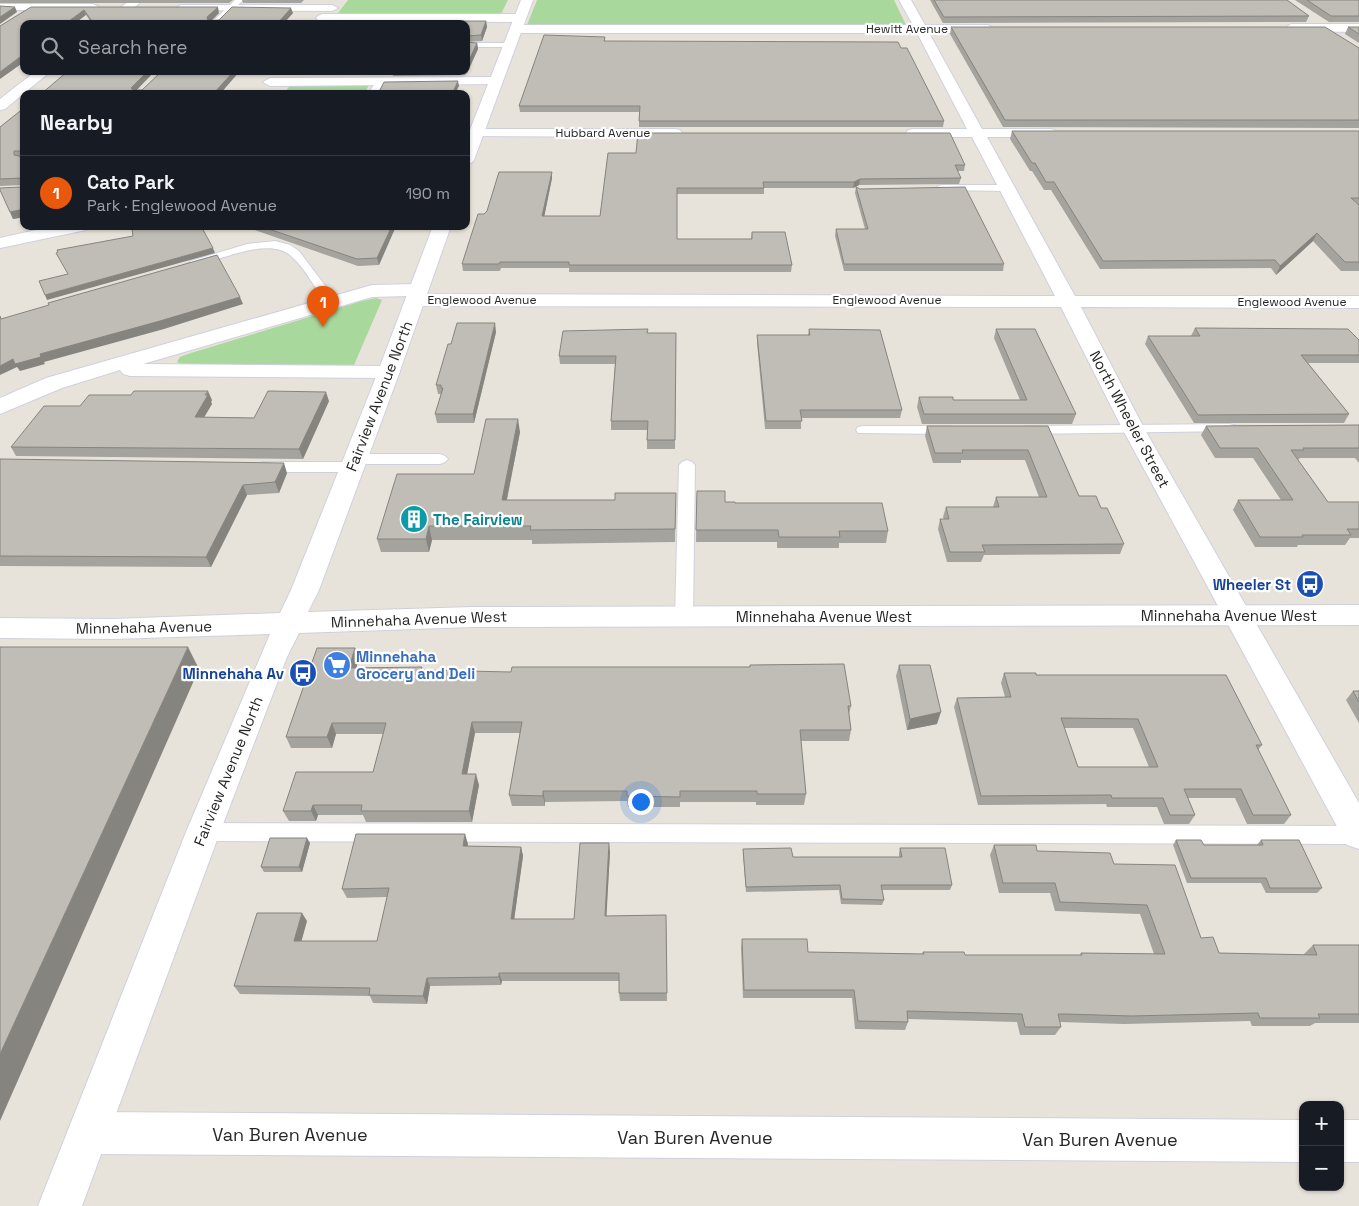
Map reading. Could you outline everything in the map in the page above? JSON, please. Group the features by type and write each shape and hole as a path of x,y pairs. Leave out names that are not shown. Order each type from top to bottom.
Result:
{"street":[{"path":"470,150 526,0"},
{"name":"North Wheeler Street","path":"906,0 1068,301 1134,430 1359,835"},
{"path":"173,8 235,4 335,4"},
{"path":"321,20 335,4"},
{"path":"0,7 107,7 136,5"},
{"path":"113,20 136,5"},
{"path":"1308,17 1343,40"},
{"name":"Hewitt Avenue","path":"470,23 1001,29"},
{"path":"1279,28 1359,28"},
{"path":"21,90 40,75"},
{"path":"263,90 274,76 380,82 496,81"},
{"path":"0,106 20,90"},
{"name":"Hubbard Avenue","path":"477,133 693,133"},
{"path":"900,133 1066,133"},
{"path":"0,243 61,230"},
{"name":"Fairview Avenue North","path":"60,1206 203,832 273,657 306,590 441,230"},
{"name":"Englewood Avenue","path":"0,407 32,391 372,292 417,295 1359,302"},
{"name":"Englewood Avenue","path":"109,368 130,370 389,372"},
{"name":"Minnehaha Avenue West","path":"289,622 473,617 1359,615"},
{"name":"Minnehaha Avenue","path":"0,628 112,629 289,622"},
{"name":"Van Buren Avenue","path":"88,1134 1299,1141"},
{"path":"1344,1141 1359,1141"}],"lane":[{"path":"218,20 235,4"},
{"path":"16,18 33,7"},
{"path":"470,45 510,45"},
{"path":"375,90 380,82"},
{"path":"935,188 1007,188"},
{"path":"187,266 252,247 266,244 282,245 294,251 332,303"},
{"path":"1011,430 1242,428"},
{"path":"863,430 962,430"},
{"path":"249,466 440,459"},
{"path":"684,617 687,465"},
{"path":"203,832 1359,835"}],"green space":[{"path":"348,0 508,0 500,16 339,15 338,13"},
{"path":"537,0 894,0 906,25 527,25"},
{"path":"290,85 369,85 366,90 287,90"},
{"path":"376,298 382,300 354,365 181,364 177,362 180,357 191,353"}],"building":[{"path":"934,0 1287,0 1309,16 944,17"},
{"path":"1307,0 1359,0 1359,16 1331,16"},
{"path":"0,6 15,7 0,17"},
{"path":"31,7 218,7 207,17 208,20 91,20 84,10 70,20 20,20 20,57 0,72 0,26"},
{"path":"232,7 291,8 280,20 219,20"},
{"path":"470,21 486,21 481,35 470,36"},
{"path":"951,27 1325,27 1359,48 1359,120 1005,120"},
{"path":"1348,27 1359,27 1359,34"},
{"path":"544,35 605,37 604,41 898,42 901,48 907,48 944,121 639,121 640,106 519,106"},
{"path":"470,42 477,43 470,58"},
{"path":"63,75 144,75 131,88 133,90 46,90"},
{"path":"158,75 230,75 217,90 142,90"},
{"path":"458,81 454,90 380,90 384,82"},
{"path":"20,111 20,151 14,151 14,155 20,156 20,178 0,179 0,127"},
{"path":"1012,131 1359,131 1359,198 1351,198 1359,205 1359,262 1345,262 1317,233 1280,266 1275,260 1103,261 1054,182 1046,182"},
{"path":"638,133 950,133 965,165 955,165 961,178 860,179 854,182 763,182 764,188 677,188 677,239 752,239 752,232 785,232 792,265 569,265 569,262 462,264 478,214 484,214 487,211 499,172 552,172 542,216 600,216 608,153 636,153"},
{"path":"20,187 20,210 10,212 0,188"},
{"path":"856,187 860,189 965,187 1004,264 844,264 836,229 868,229"},
{"path":"132,230 203,230 213,248 45,295 39,281 68,274 56,253 58,252 57,250 133,236"},
{"path":"272,230 390,230 377,258 357,259"},
{"path":"217,255 240,297 40,354 41,357 15,364 13,359 0,366 0,316 1,319 49,305 48,303"},
{"path":"457,323 495,323 473,414 435,414 443,388 441,388 441,385 436,385 448,344 451,344"},
{"path":"1195,328 1348,329 1359,340 1359,355 1301,355 1349,414 1198,415 1148,336 1200,336"},
{"path":"648,329 647,333 676,333 675,440 647,440 648,421 611,421 616,356 559,356 563,331"},
{"path":"809,329 880,330 902,410 800,410 802,421 766,421 757,335 810,335"},
{"path":"996,329 1035,329 1076,414 924,414 919,397 953,397 953,400 1027,400"},
{"path":"134,391 208,391 205,395 208,395 195,417 254,418 268,391 326,392 299,449 11,447 44,406 80,406 89,395 131,395"},
{"path":"486,419 518,419 502,500 615,500 615,493 676,493 675,529 530,530 531,526 429,526 426,539 377,539 397,474 474,474"},
{"path":"1359,425 1359,448 1303,448 1304,450 1291,450 1328,502 1359,502 1359,529 1347,529 1351,535 1302,535 1303,537 1260,537 1238,500 1293,500 1258,448 1220,448 1206,426"},
{"path":"927,426 1048,426 1079,496 1096,496 1101,508 1107,508 1124,544 982,545 985,552 950,552 940,519 949,519 946,507 999,507 996,497 1047,497 1028,450 962,450 963,453 935,453"},
{"path":"0,459 284,463 275,482 243,485 206,557 0,556"},
{"path":"697,491 725,491 725,502 735,503 882,503 888,531 839,531 840,537 779,537 778,530 696,530"},
{"path":"0,647 188,647 0,1054"},
{"path":"317,648 355,648 349,668 422,667 421,670 511,672 512,667 750,667 750,665 844,664 851,706 848,706 851,730 800,730 806,794 757,794 757,791 680,791 680,797 627,796 627,791 543,791 543,796 509,795 522,722 472,722 462,774 476,774 469,811 361,811 362,805 313,805 311,811 283,811 296,772 373,772 386,723 332,723 327,737 286,737"},
{"path":"899,665 930,665 941,712 910,719"},
{"path":"1004,673 1036,673 1036,675 1226,675 1262,745 1256,745 1291,815 1253,815 1241,789 1184,789 1195,815 1170,815 1163,798 1112,798 1111,795 981,796 957,698 1011,697","holes":["1061,718 1138,719 1158,767 1078,767"]},
{"path":"1353,691 1359,691 1359,702"},
{"path":"356,834 465,834 463,846 521,847 511,919 574,919 580,843 609,843 605,916 666,915 667,993 619,993 619,973 499,973 499,977 427,978 423,996 369,995 370,988 234,986 257,913 302,913 294,941 377,941 389,888 342,889"},
{"path":"270,838 307,838 299,867 261,867"},
{"path":"1176,840 1201,840 1204,845 1263,845 1261,840 1299,840 1322,888 1270,888 1266,878 1191,878"},
{"path":"994,845 1036,845 1037,851 1110,853 1114,864 1175,865 1201,938 1213,937 1219,953 1317,955 1313,945 1359,945 1359,1014 1318,1014 1320,1018 1260,1018 1258,1013 1131,1016 1058,1014 1061,1027 1025,1027 1022,1014 907,1011 908,1022 858,1021 854,990 744,990 742,939 807,939 808,952 924,954 923,952 964,952 965,955 1165,954 1147,905 1060,902 1055,883 1003,883"},
{"path":"791,848 793,857 902,857 900,848 945,848 952,885 881,885 884,900 842,899 840,885 746,887 743,849"}],"place":[{"name":"Cato Park","path":"323,327"},
{"name":"The Fairview","path":"414,519"},
{"name":"Wheeler St","path":"1310,584"},
{"name":"Minnehaha Grocery and Deli","path":"337,665"},
{"name":"Minnehaha Av","path":"303,673"}]}
